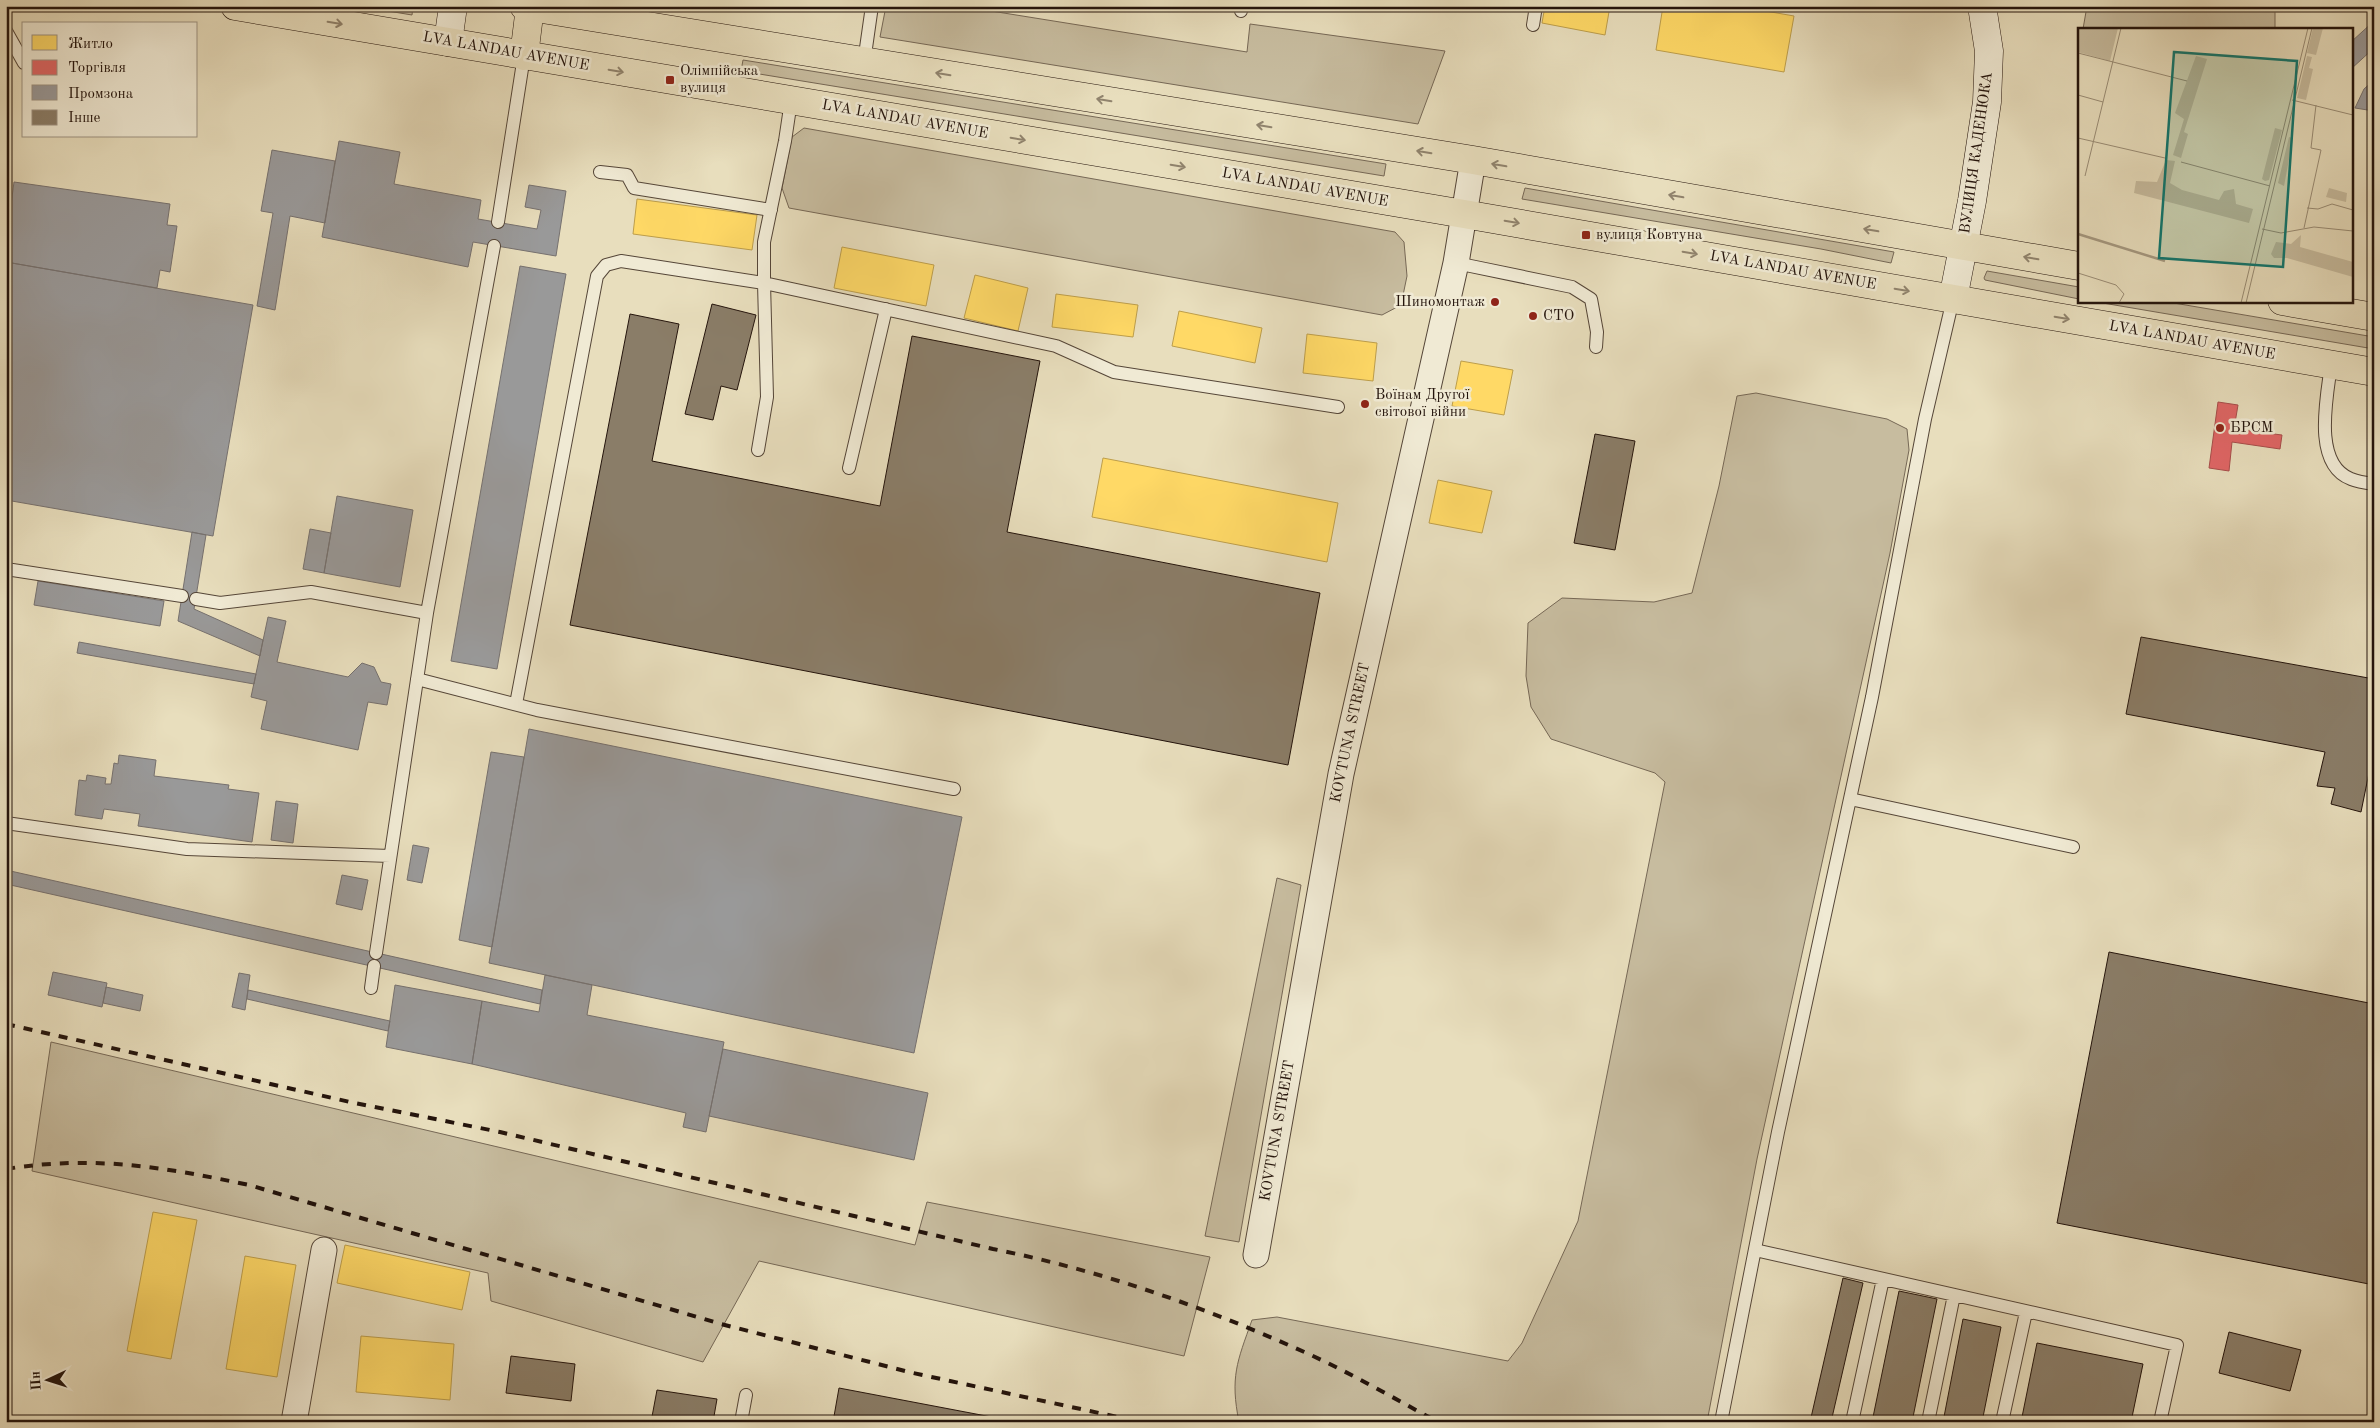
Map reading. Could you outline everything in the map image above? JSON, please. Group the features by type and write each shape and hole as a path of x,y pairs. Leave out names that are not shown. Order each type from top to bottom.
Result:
{"main road":[{"name":"LVA LANDAU AVENUE","path":"235,6 1464,214 2374,372"},
{"path":"524,56 527,7 1472,160 2078,266"},
{"path":"2288,302 2374,317"}],"street":[{"path":"448,42 453,6"},
{"name":"ВУЛИЦЯ КАДЕНЮКА","path":"1953,299 1964,247 1987,102 1988,51 1982,6"},
{"name":"KOVTUNA STREET","path":"1256,1255 1341,774 1456,263 1472,160"},
{"path":"294,1422 324,1250"}],"lane":[{"path":"864,62 872,6"},
{"path":"1533,25 1536,6"},
{"path":"6,31 22,59"},
{"path":"498,222 524,56"},
{"path":"758,450 767,397 764,242 785,142 790,100"},
{"path":"600,172 627,176 634,188 771,210"},
{"path":"376,953 427,613 494,246"},
{"path":"516,704 598,276 606,265 621,261 764,283 1056,346 1114,372 1338,407"},
{"path":"1456,263 1572,287 1591,299 1597,332 1596,347"},
{"path":"1721,1422 1755,1250 1872,697 1928,402 1953,299"},
{"path":"849,468 886,309"},
{"path":"2331,365 2326,420 2328,452 2331,462 2343,475 2351,480 2374,484"},
{"path":"6,569 182,596"},
{"path":"196,598 220,603 311,592 427,613"},
{"path":"417,679 516,704 954,789"},
{"path":"1850,799 2073,847"},
{"path":"6,823 187,849 390,856"},
{"path":"371,988 374,966"},
{"path":"1755,1250 2177,1345 2160,1422"},
{"path":"1852,1422 1883,1279"},
{"path":"1928,1422 1954,1295"},
{"path":"2002,1422 2026,1312"},
{"path":"741,1422 746,1395"}],"shaded area":[{"path":"358,6 413,6 412,15"},
{"path":"886,6 960,6 1247,52 1250,24 1445,51 1418,124 880,37"},
{"path":"2087,6 2275,6 2275,28 2083,28"},
{"path":"743,60 1386,164 1384,176 741,71"},
{"path":"804,128 1395,232 1404,242 1407,276 1401,305 1382,315 789,208 782,188 792,137"},
{"path":"1525,188 1894,252 1891,263 1821,249 1522,199"},
{"path":"1987,271 2078,287 2078,299 1985,280"},
{"path":"2097,302 2168,302 2374,337 2374,349"},
{"path":"1756,393 1887,419 1907,429 1909,450 1890,553 1757,1159 1707,1422 1239,1422 1235,1393 1236,1370 1252,1320 1277,1317 1508,1361 1522,1343 1578,1221 1665,782 1655,773 1551,739 1531,707 1526,676 1528,623 1562,598 1654,602 1692,593 1719,486 1737,396"},
{"path":"1277,878 1301,885 1239,1242 1205,1236"},
{"path":"51,1042 915,1245 927,1202 1210,1257 1184,1356 759,1261 703,1362 491,1301 488,1273 32,1171"}],"building: Житло":[{"path":"1545,6 1610,6 1605,35 1542,23"},
{"path":"1663,6 1737,6 1794,16 1784,72 1656,50"},
{"path":"637,199 757,215 752,250 633,234"},
{"path":"842,247 934,265 926,306 834,288"},
{"path":"975,275 1028,288 1018,331 964,318"},
{"path":"1056,294 1138,305 1133,337 1052,327"},
{"path":"1179,311 1262,328 1255,363 1172,346"},
{"path":"1307,334 1377,343 1373,381 1303,373"},
{"path":"1461,361 1513,370 1504,415 1452,406"},
{"path":"1103,458 1338,503 1327,562 1092,517"},
{"path":"1438,480 1492,491 1482,533 1429,523"},
{"path":"153,1212 197,1220 171,1359 127,1351"},
{"path":"345,1245 470,1272 462,1310 337,1283"},
{"path":"245,1256 296,1265 277,1377 226,1369"},
{"path":"361,1336 454,1344 450,1400 356,1392"},
{"path":"220,1416 258,1422 219,1422"}],"building: Торгівля":[{"path":"2218,402 2238,405 2234,429 2282,435 2280,449 2232,442 2229,471 2209,468"}],"building: Промзона":[{"path":"2374,21 2374,48 2352,68 2352,41"},
{"path":"2374,80 2374,111 2355,108 2364,89"},
{"path":"339,141 400,152 394,184 481,200 478,219 537,229 541,210 525,207 529,185 566,191 556,256 473,242 468,267 322,237"},
{"path":"272,150 335,161 325,223 290,216 275,310 257,306 273,213 261,211"},
{"path":"14,182 170,204 167,225 177,226 170,272 160,270 157,288 6,262 6,243"},
{"path":"6,262 253,305 213,536 6,500"},
{"path":"520,266 566,274 497,669 451,661"},
{"path":"337,496 413,510 400,587 324,573"},
{"path":"310,529 331,533 324,573 303,569"},
{"path":"192,532 206,535 194,609 263,640 260,656 178,621"},
{"path":"38,581 164,601 160,626 34,605"},
{"path":"268,617 286,621 277,662 348,677 362,663 374,667 381,682 391,684 387,705 368,702 358,750 261,729 267,701 251,697"},
{"path":"79,642 256,674 254,684 77,653"},
{"path":"529,729 962,817 914,1053 489,963"},
{"path":"491,752 524,757 492,947 459,940"},
{"path":"119,755 156,760 154,776 229,785 228,789 259,793 252,842 138,826 140,814 104,809 102,819 75,815 79,780 86,781 87,775 106,778 105,784 111,784 114,763 118,764"},
{"path":"276,801 298,804 293,843 271,840"},
{"path":"413,845 429,848 422,883 407,880"},
{"path":"6,870 542,990 540,1004 6,884"},
{"path":"342,875 368,880 362,910 336,904"},
{"path":"53,972 107,983 102,1007 48,995"},
{"path":"239,973 250,975 245,1010 232,1007"},
{"path":"545,975 592,985 587,1015 724,1042 706,1132 683,1127 686,1113 472,1064 482,1001 539,1012"},
{"path":"395,985 482,1001 472,1064 386,1047"},
{"path":"106,987 143,995 140,1011 103,1003"},
{"path":"248,990 390,1021 388,1031 247,999"},
{"path":"723,1049 928,1093 914,1160 709,1116"}],"building: Інше":[{"path":"712,304 756,315 737,390 721,386 713,420 685,414"},
{"path":"630,314 679,324 652,461 880,506 912,336 1040,361 1007,532 1320,593 1288,765 570,625"},
{"path":"1595,434 1635,441 1615,550 1574,543"},
{"path":"2141,637 2374,679 2374,748 2361,812 2331,804 2335,788 2317,786 2325,752 2126,714"},
{"path":"2109,952 2374,1004 2374,1285 2057,1223"},
{"path":"1843,1278 1863,1283 1831,1422 1810,1422"},
{"path":"1899,1291 1937,1299 1912,1422 1872,1422"},
{"path":"1963,1319 2001,1327 1982,1422 1943,1422"},
{"path":"2229,1332 2301,1350 2290,1391 2219,1373"},
{"path":"2037,1343 2143,1364 2131,1422 2021,1422"},
{"path":"511,1356 575,1364 571,1401 506,1393"},
{"path":"839,1388 1018,1422 833,1422"},
{"path":"657,1390 717,1399 713,1422 651,1422"}],"railway":[{"path":"6,1024 350,1102 500,1132 1075,1268 1196,1307 1274,1339 1345,1372 1438,1422"},
{"path":"6,1169 38,1165 99,1163 158,1168 249,1185 721,1324 913,1373 1141,1422"}],"place":[{"name":"Олімпійська вулиця","path":"670,80"},
{"name":"вулиця Ковтуна","path":"1586,235"},
{"name":"Шиномонтаж","path":"1495,302"},
{"name":"СТО","path":"1533,316"},
{"name":"Воїнам Другої світової війни","path":"1365,404"},
{"name":"БРСМ","path":"2220,428"}]}
